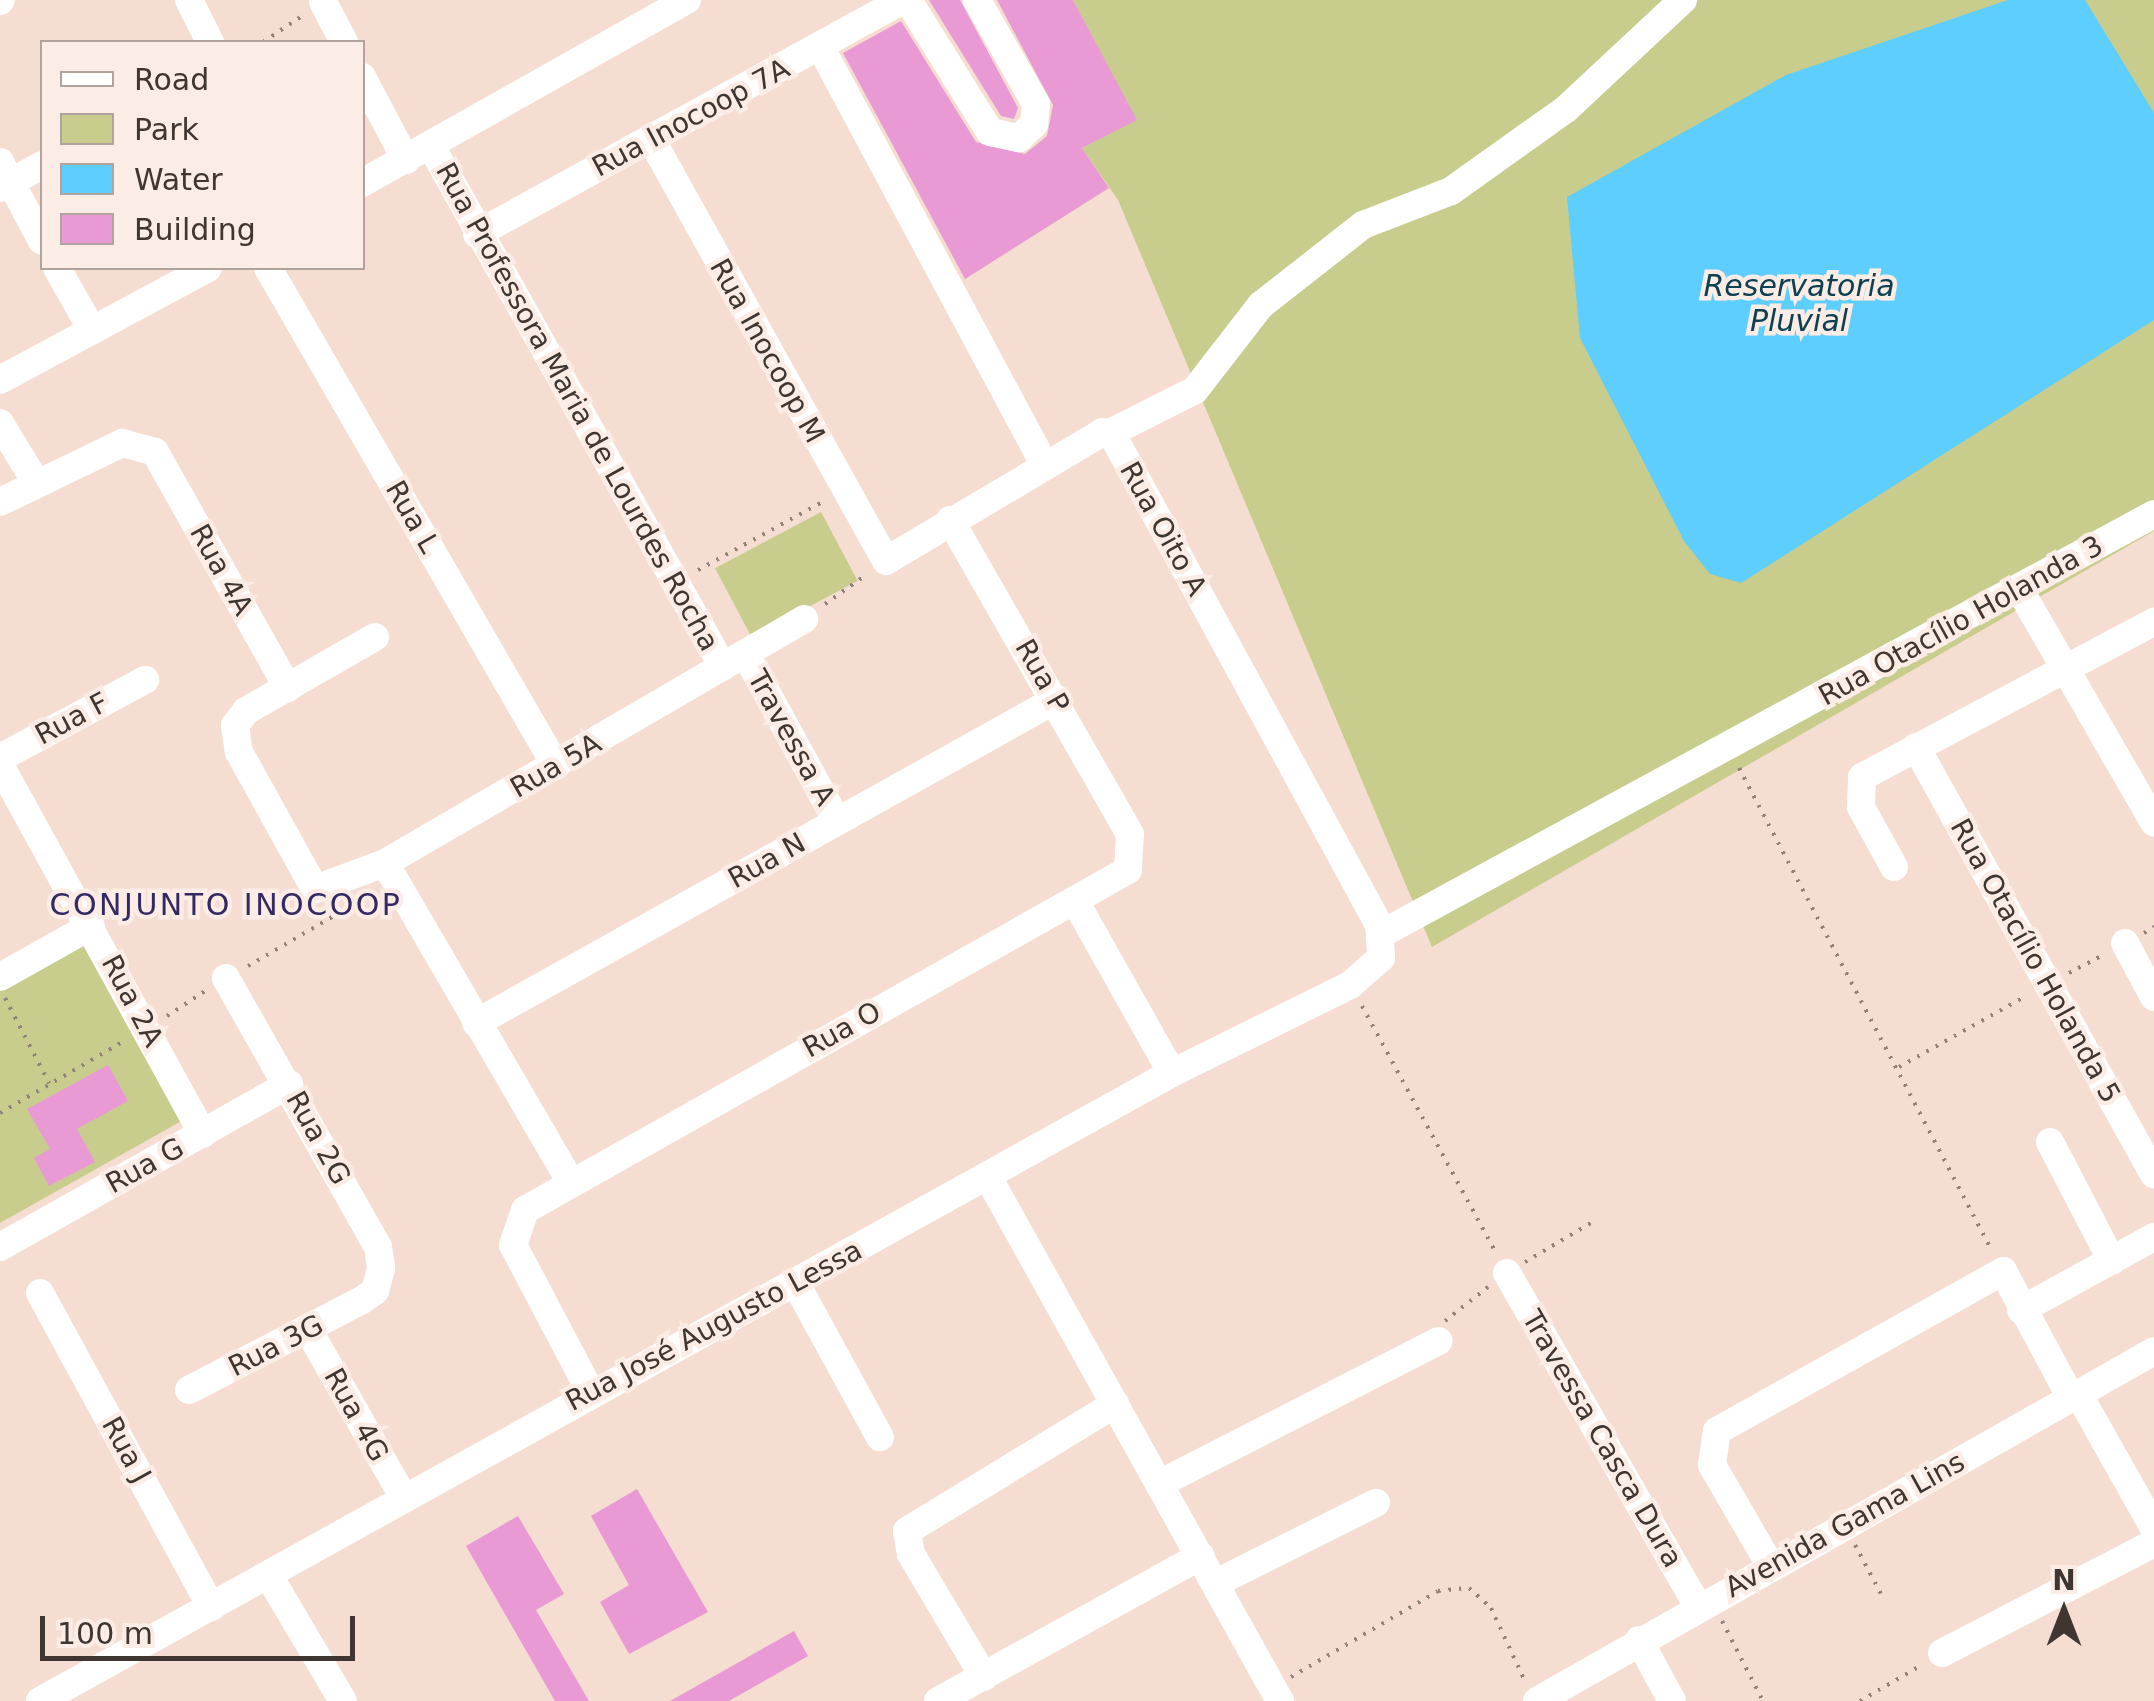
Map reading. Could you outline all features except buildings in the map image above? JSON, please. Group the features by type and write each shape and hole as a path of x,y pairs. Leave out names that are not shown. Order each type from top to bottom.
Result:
{"street":[{"path":"189,0 209,40"},
{"path":"365,181 687,0"},
{"path":"906,0 990,132 1019,138 1034,124 1036,104 977,0"},
{"name":"Rua Inocoop 7A","path":"477,234 906,0"},
{"path":"1108,434 1195,390 1261,305 1363,225 1451,191 1566,109 1683,0"},
{"path":"323,2 343,40"},
{"path":"821,48 1045,465"},
{"path":"365,83 406,160"},
{"name":"Rua Inocoop M","path":"651,138 886,561"},
{"name":"Rua Professora Maria de Lourdes Rocha","path":"431,146 674,584 734,661"},
{"path":"40,166 3,178 40,238"},
{"path":"58,270 92,330"},
{"path":"0,380 204,270"},
{"name":"Rua L","path":"269,270 556,766"},
{"path":"0,422 37,484 0,502"},
{"name":"Rua Oito A","path":"950,520 1108,434 1383,941"},
{"name":"Rua 4A","path":"37,484 122,443 155,452 288,688"},
{"name":"Rua Otacílio Holanda 3","path":"1383,941 1768,726 2021,592 2154,514"},
{"path":"886,561 950,520"},
{"name":"Rua P","path":"950,520 1057,699 1130,834"},
{"path":"2021,592 2068,666 2154,822"},
{"name":"Rua 5A","path":"288,688 246,711 234,737 302,879 324,889 390,872 556,766 804,619"},
{"path":"1894,867 1856,789 1916,747 2068,666 2152,628"},
{"path":"288,688 375,637"},
{"name":"Travessa A","path":"734,661 837,821"},
{"name":"Rua F","path":"0,761 144,680"},
{"name":"Rua N","path":"476,1023 1057,699"},
{"name":"Rua Otacílio Holanda 5","path":"1916,747 2154,1174"},
{"name":"Rua 2A","path":"0,761 203,1134"},
{"name":"Rua O","path":"590,1392 512,1245 524,1210 1128,870 1130,834"},
{"path":"390,872 571,1182"},
{"path":"1075,901 1172,1072"},
{"path":"0,977 92,926"},
{"name":"Rua José Augusto Lessa","path":"40,1701 270,1576 590,1392 988,1178 1172,1072 1350,985 1372,970 1383,941"},
{"path":"2126,943 2154,997"},
{"name":"Rua 2G","path":"226,978 378,1246 380,1281 362,1300"},
{"name":"Rua G","path":"0,1247 289,1084"},
{"path":"2050,1142 2112,1260"},
{"path":"988,1178 1277,1694"},
{"path":"2020,1310 2154,1237"},
{"path":"1770,1565 1712,1465 1717,1431 2002,1271 2020,1310 2154,1528"},
{"name":"Travessa Casca Dura","path":"1507,1273 1704,1602"},
{"path":"795,1282 880,1437"},
{"name":"Rua J","path":"40,1293 212,1607"},
{"name":"Rua 3G","path":"190,1390 362,1300"},
{"name":"Rua 4G","path":"309,1331 404,1498"},
{"path":"1159,1484 1438,1341"},
{"name":"Avenida Gama Lins","path":"1533,1693 1639,1640 2154,1352"},
{"path":"984,1677 911,1554 907,1531 1115,1404"},
{"path":"1216,1583 1376,1503"},
{"path":"1942,1653 2154,1543"},
{"path":"938,1701 1201,1556"},
{"path":"270,1576 343,1701"},
{"path":"1639,1640 1672,1701"}],"path":[{"path":"266,40 323,2"},
{"path":"674,584 844,491"},
{"path":"804,619 886,561"},
{"path":"1739,768 2002,1271"},
{"path":"0,1113 146,1029 390,872"},
{"path":"1350,985 1507,1273"},
{"path":"0,990 50,1084"},
{"path":"1845,1526 1881,1594"},
{"path":"1277,1694 1438,1590 1469,1588 1490,1608 1533,1693"},
{"path":"1704,1602 1763,1701"},
{"path":"1860,1701 1942,1653"}],"green space":[{"path":"1073,0 2154,0 2154,531 1432,947 1118,200 1082,148 1136,120"},
{"path":"821,512 858,581 752,637 715,568"},
{"path":"85,943 185,1119 0,1223 0,991"}],"water":[{"name":"Reservatoria Pluvial","path":"2008,0 2085,0 2154,113 2154,320 1741,583 1710,574 1684,541 1580,338 1567,197 1786,75"}],"district":[{"name":"CONJUNTO INOCOOP","path":"226,905"}]}
